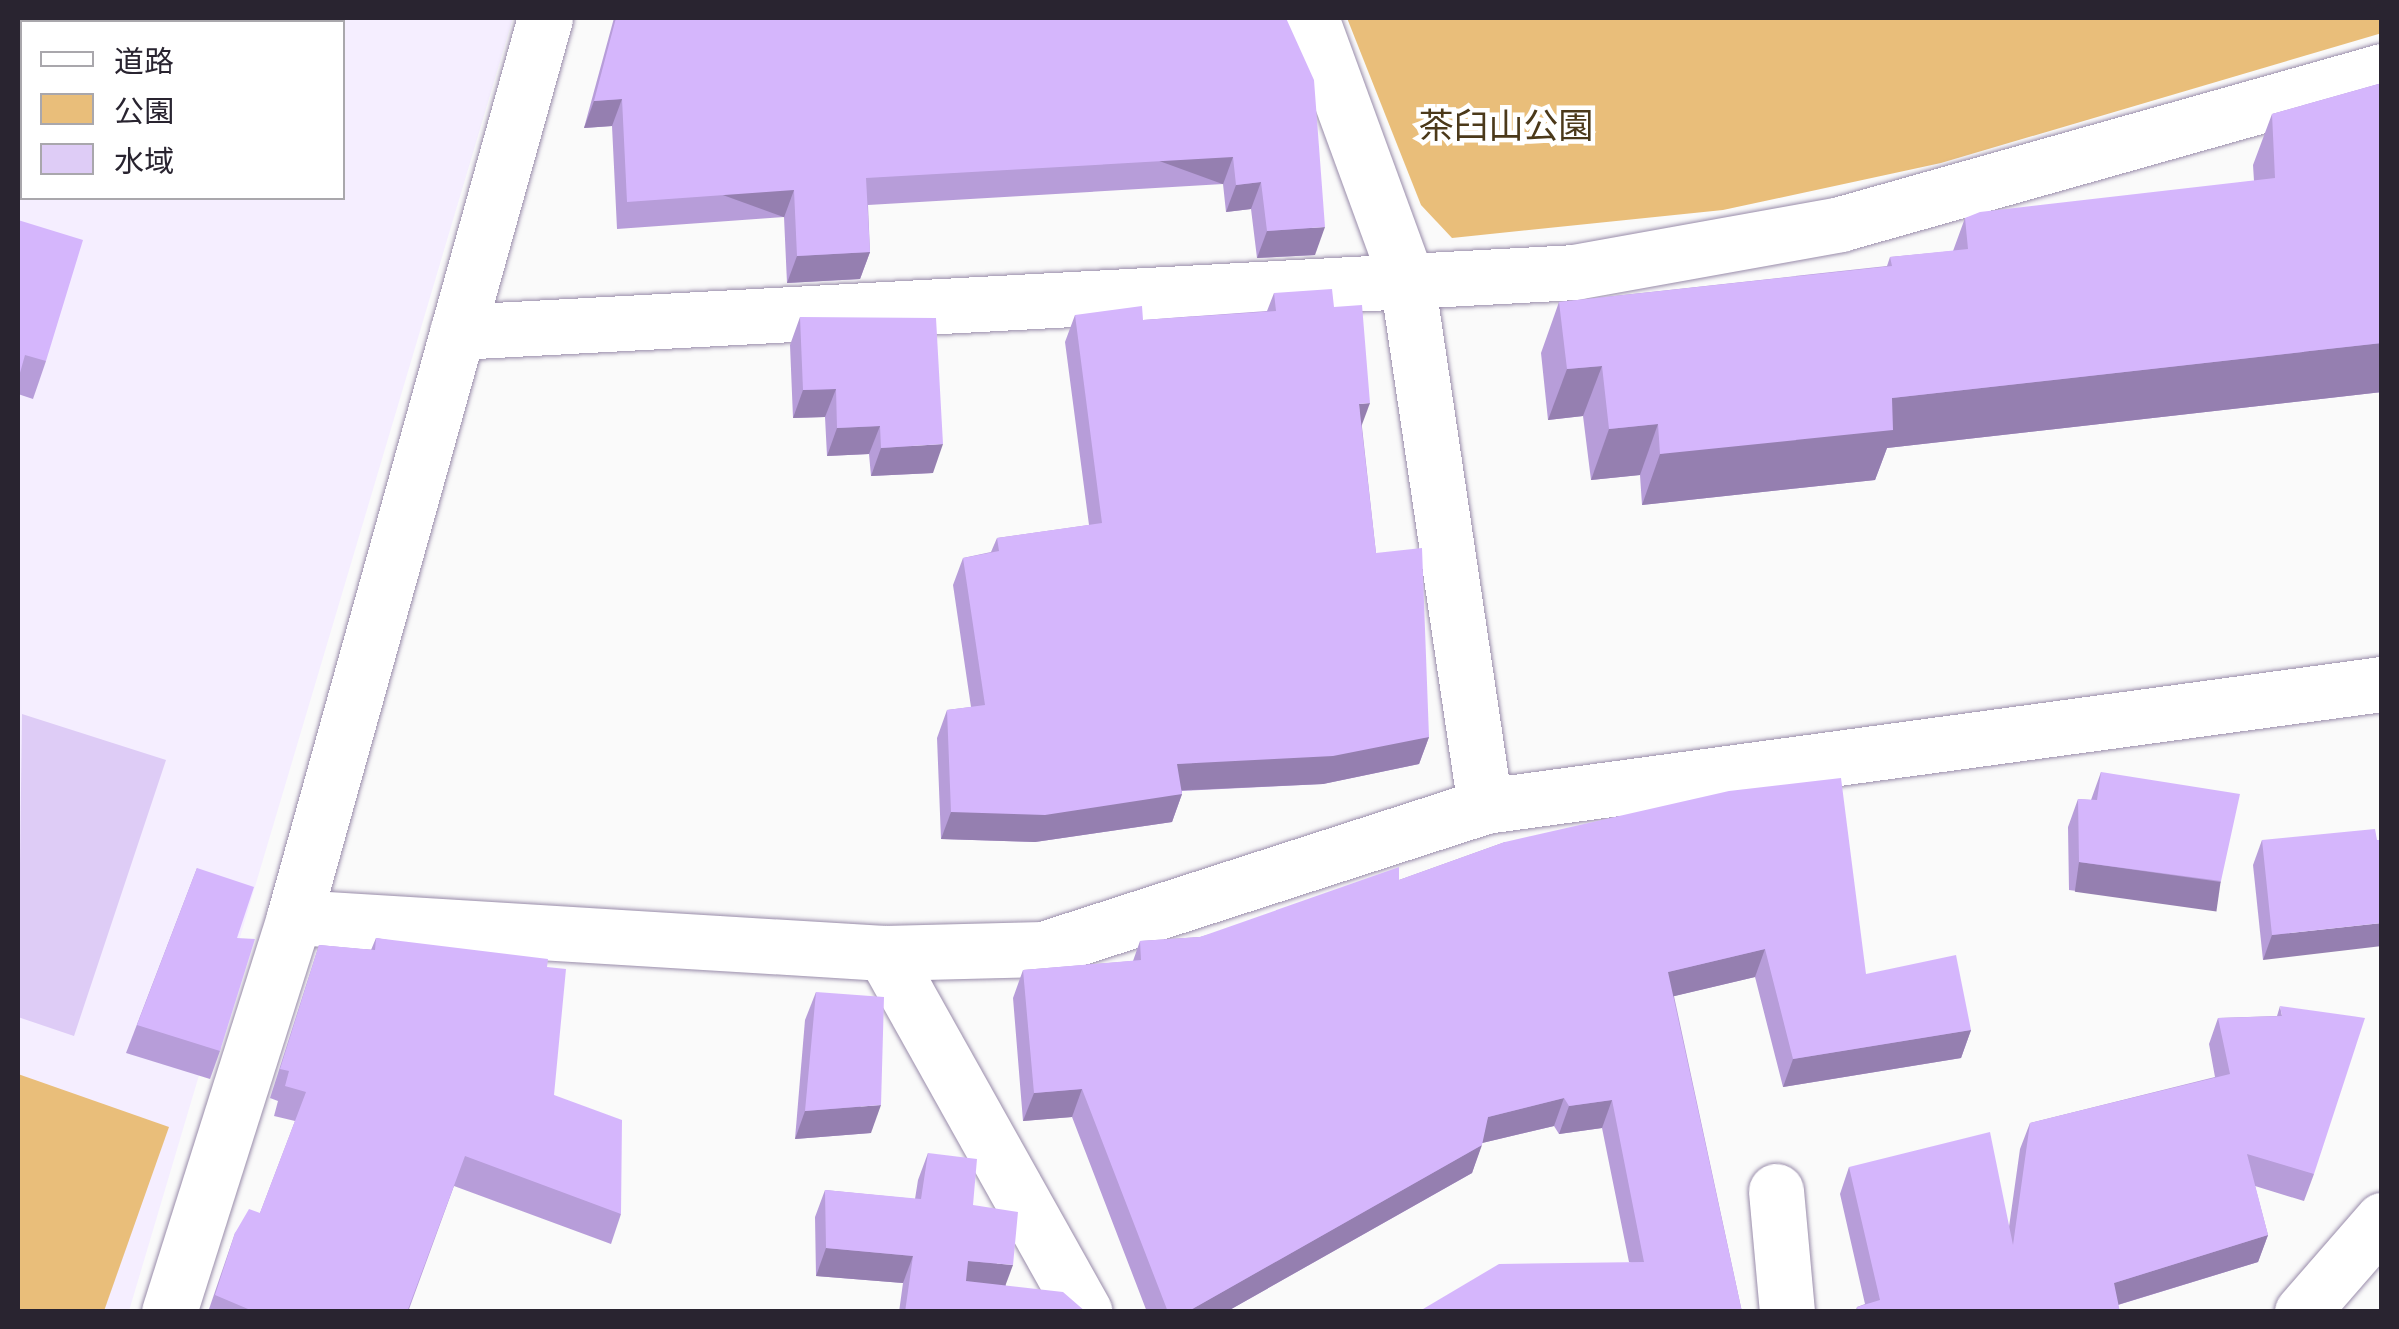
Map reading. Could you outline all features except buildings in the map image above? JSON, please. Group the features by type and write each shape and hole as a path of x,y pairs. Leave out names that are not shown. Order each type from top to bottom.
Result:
{"street":[{"path":"169,1312 294,917 545,18"},
{"path":"1311,18 1408,280 1485,806"},
{"path":"457,332 1574,272 1840,224 2382,71"},
{"path":"294,917 884,953 1043,949 1485,806 2382,684"},
{"path":"884,953 1085,1312"},
{"path":"1776,1191 1786,1312"},
{"path":"2302,1312 2382,1220"}],"shaded area":[{"path":"18,18 513,18 129,1311 18,1311"}],"green space":[{"name":"茶臼山公園","path":"1347,18 2381,18 2382,33 1941,163 1723,210 1452,238 1421,205"},
{"path":"18,1074 169,1127 104,1311 18,1311"}],"water":[{"path":"22,714 166,760 74,1036 18,1017"}]}
